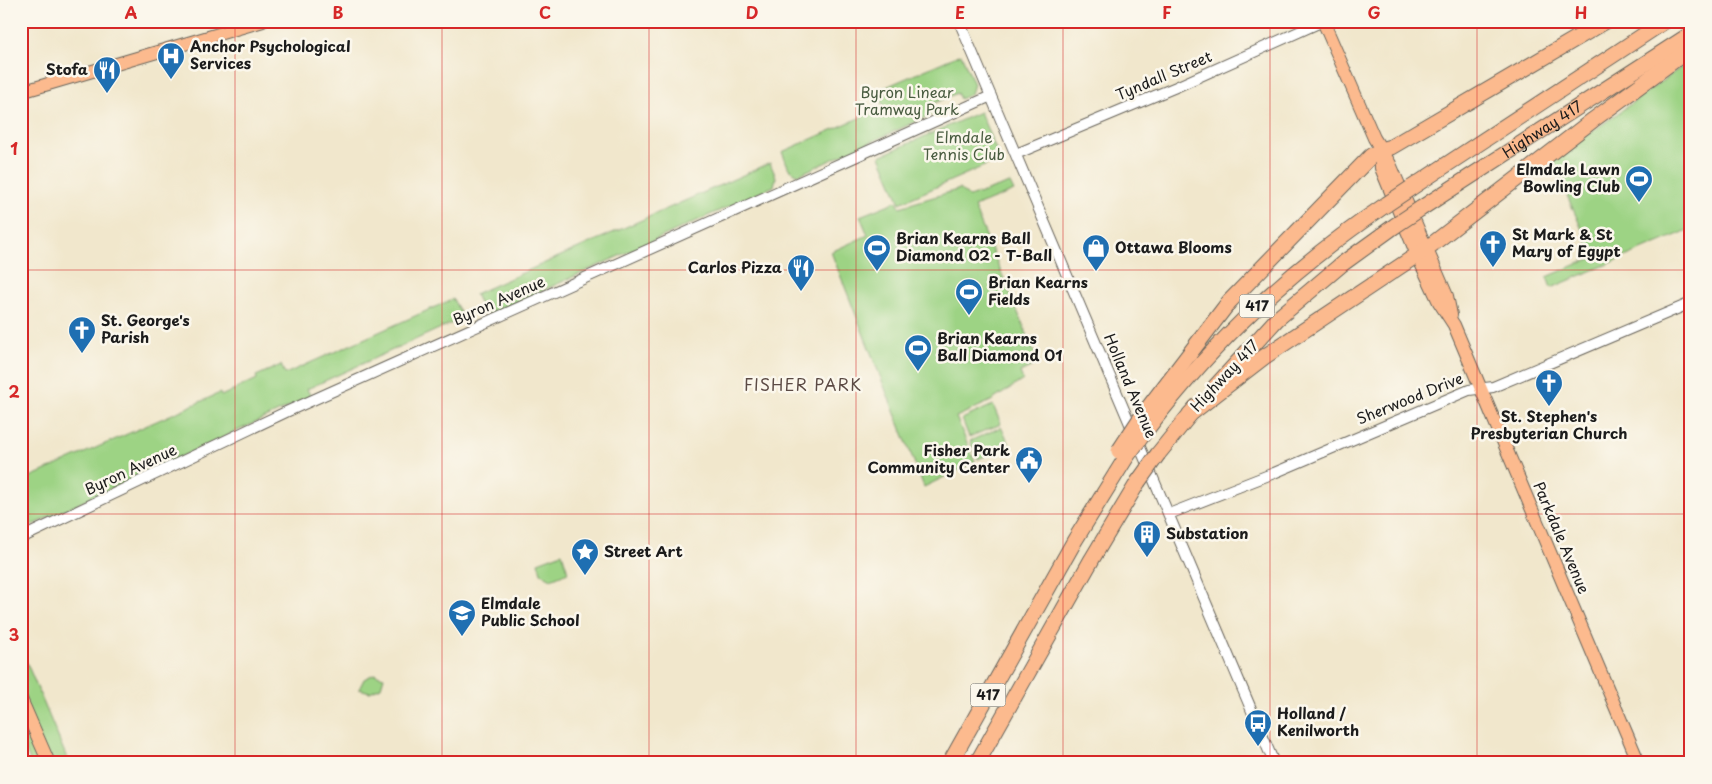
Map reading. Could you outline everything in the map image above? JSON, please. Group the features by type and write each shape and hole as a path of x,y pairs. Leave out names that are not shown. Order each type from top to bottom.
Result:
{"highway":[{"path":"1145,422 1228,302 1380,150 1391,147 1606,21"},
{"name":"417","path":"950,763 1123,454 1145,422 1210,352 1268,295 1302,265 1387,204 1665,21"},
{"name":"Highway 417","path":"977,763 1092,559 1138,482 1190,414 1277,319 1342,264 1396,225 1691,34"},
{"path":"1190,414 1264,357 1422,252 1593,120 1691,48"}],"main road":[{"path":"21,92 263,21"},
{"name":"Parkdale Avenue","path":"1323,21 1380,150 1390,164 1422,252 1447,296 1454,325 1638,763"},
{"path":"21,698 48,763"}],"street":[{"name":"Holland Avenue","path":"959,21 1274,763"},
{"name":"Tyndall Street","path":"1016,154 1175,87 1323,21"},
{"name":"Byron Avenue","path":"21,538 286,412 991,96"},
{"name":"Sherwood Drive","path":"1169,514 1274,473 1469,390 1493,387 1691,303"}],"green space":[{"name":"Byron Linear Tramway Park","path":"961,54 974,84 971,94 960,99 957,93 933,104 937,112 798,175 789,169 782,152 884,107 877,91"},
{"path":"1691,60 1691,229 1551,288 1547,277 1594,257 1552,161"},
{"name":"Elmdale Tennis Club","path":"980,112 1000,159 900,203 880,156"},
{"path":"770,163 776,177 774,186 491,314 483,312 475,294"},
{"name":"FISHER PARK","path":"1010,183 1014,191 974,207 1039,363 1020,372 1023,380 991,401 956,417 975,462 924,487 831,252 868,235 860,216 897,201 900,207 960,189 969,197"},
{"path":"453,299 463,318 307,389 311,397 21,530 21,481 220,393 221,396 257,379 256,376 281,365 285,374"},
{"path":"993,405 1001,424 969,437 962,419"},
{"path":"1001,427 1010,445 978,459 970,441"},
{"path":"562,553 568,572 551,579 541,573 538,562"},
{"path":"21,649 69,763 31,763 21,740"},
{"path":"374,674 384,677 381,687 370,692 359,689 364,679"}],"place":[{"name":"Anchor Psychological Services","path":"171,80"},
{"name":"Stofa","path":"107,94"},
{"name":"Elmdale Lawn Bowling Club","path":"1639,203"},
{"name":"St Mark & St Mary of Egypt","path":"1493,268"},
{"name":"Brian Kearns Ball Diamond 02 - T-Ball","path":"877,272"},
{"name":"Ottawa Blooms","path":"1096,272"},
{"name":"Carlos Pizza","path":"801,292"},
{"name":"Brian Kearns Fields","path":"969,316"},
{"name":"St. George's Parish","path":"82,354"},
{"name":"Brian Kearns Ball Diamond 01","path":"918,372"},
{"name":"St. Stephen's Presbyterian Church","path":"1549,407"},
{"name":"Fisher Park Community Center","path":"1029,484"},
{"name":"Substation","path":"1147,558"},
{"name":"Street Art","path":"585,576"},
{"name":"Elmdale Public School","path":"462,637"},
{"name":"Holland / Kenilworth","path":"1258,747"}],"district":[{"name":"FISHER PARK","path":"803,385"}]}
